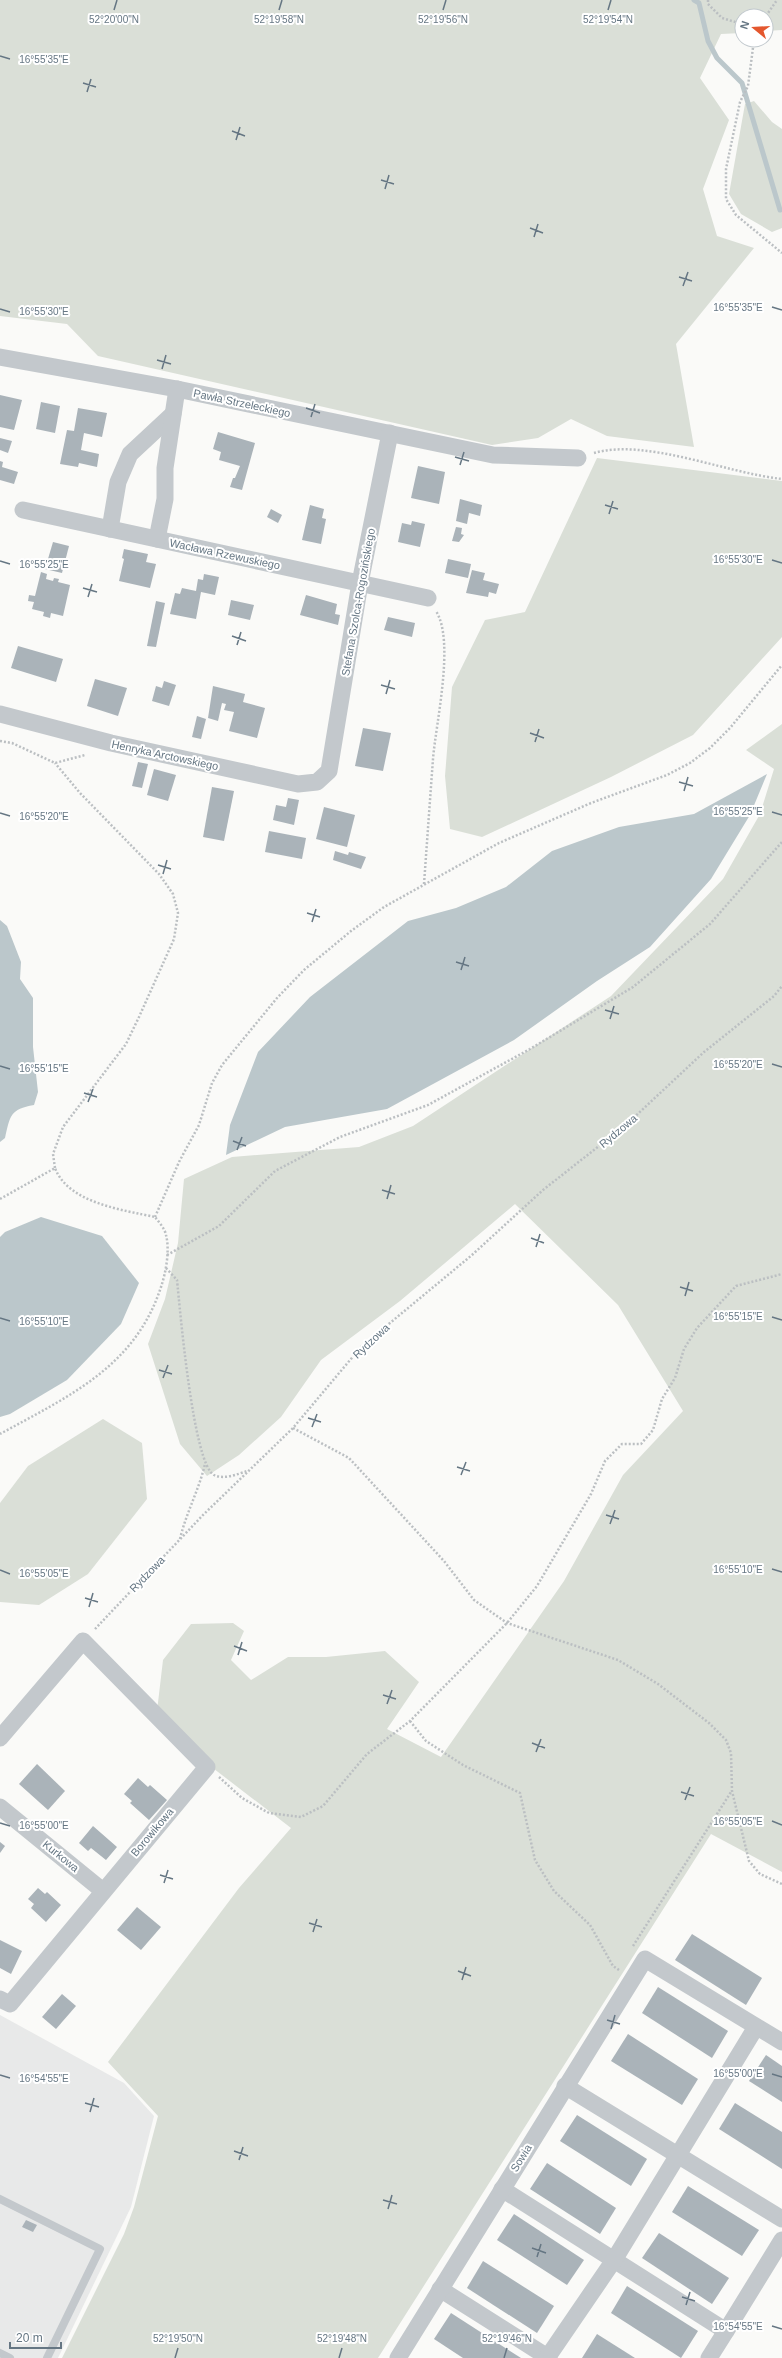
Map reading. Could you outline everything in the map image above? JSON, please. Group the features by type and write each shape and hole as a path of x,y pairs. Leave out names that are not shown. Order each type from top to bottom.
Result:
{"street":[{"name":"Pawła Strzeleckiego","path":"0,357 176,389 493,455 578,458"},
{"path":"157,539 165,500 165,468 176,389"},
{"path":"110,529 118,482 130,454 173,414"},
{"name":"Stefana Szolca-Rogozińskiego","path":"329,771 360,583 390,433"},
{"name":"Wacława Rzewuskiego","path":"23,510 428,598"},
{"name":"Henryka Arctowskiego","path":"0,714 111,743 298,784 317,782 329,771"},
{"path":"0,1738 83,1641 207,1767"},
{"name":"Borowikowa","path":"0,1999 10,2004 207,1767"},
{"name":"Kurkowa","path":"0,1807 103,1891"},
{"name":"Sowia","path":"398,2358 645,1959 756,2027"},
{"path":"440,2289 548,2358 614,2260 756,2027 782,2042"},
{"path":"565,2086 782,2220"},
{"path":"502,2190 726,2331"},
{"path":"709,2358 782,2240"}],"lane":[{"path":"0,2200 100,2249 47,2358"},
{"path":"0,2353 10,2358"}],"path":[{"path":"708,0 708,4 722,18 734,22"},
{"path":"753,48 748,86 740,102 726,169 726,199 736,215 782,253"},
{"path":"578,458 607,450 638,449 782,479"},
{"path":"424,884 433,757 444,659 442,621 428,598"},
{"path":"156,1217 179,1162 198,1125 212,1083 236,1048 277,998 304,970 351,931 384,907 499,843 591,803 667,775 690,763 710,748 730,728 782,664"},
{"path":"0,740 12,743 55,763 80,793 159,874 173,894 178,913 174,939 126,1044 63,1127 53,1154 55,1168 64,1185 90,1199 114,1208 156,1217 166,1235 167,1255 154,1309 138,1337 121,1356 73,1394 0,1434"},
{"path":"55,763 98,751 111,743"},
{"path":"167,1255 219,1226 275,1171 340,1137 428,1105 530,1049 633,987 710,924 782,842"},
{"name":"Rydzowa","path":"83,1641 248,1470 293,1428 361,1347 472,1255 543,1190 627,1124 704,1052 774,996 782,986"},
{"path":"0,1199 55,1168"},
{"path":"165,1268 177,1280 193,1415 205,1464 213,1475 219,1477 248,1470"},
{"path":"207,1767 242,1798 269,1813 301,1817 323,1806 367,1754 410,1721 507,1623 537,1586 591,1494 605,1461 622,1444 641,1444 653,1430 662,1399 675,1378 684,1349 697,1328 736,1286 782,1274"},
{"path":"293,1428 349,1458 444,1561 474,1600 507,1623 618,1660 658,1684 709,1723 726,1740 733,1766 732,1791 749,1861 760,1874 782,1884"},
{"path":"180,1539 183,1525 201,1482 205,1464"},
{"path":"410,1721 426,1741 463,1765 520,1793 535,1860 554,1891 590,1925 613,1966 620,1971 623,1964"},
{"path":"630,1952 732,1791"}],"shaded area":[{"path":"0,0 782,0 782,30 774,30 774,8 734,8 734,33 721,34 700,78 729,120 703,189 717,236 754,248 676,344 694,447 607,436 571,419 538,438 492,445 98,356 67,324 0,316"},
{"path":"754,101 772,122 782,129 782,228 772,232 741,214 729,194 745,104"},
{"path":"597,458 782,481 782,637 693,735 611,777 482,837 450,829 445,776 452,687 485,620 525,612"},
{"path":"782,724 782,1872 711,1834 378,2358 62,2358 124,2234 134,2207 158,2116 108,2062 239,1888 291,1828 205,1762 157,1711 163,1660 191,1624 233,1623 244,1631 231,1660 251,1680 288,1657 326,1657 385,1651 419,1682 387,1729 441,1757 564,1581 623,1475 683,1411 618,1305 515,1204 400,1301 321,1360 281,1417 239,1455 207,1476 180,1444 148,1344 165,1299 178,1243 184,1179 232,1157 359,1147 413,1126 611,996 723,879 760,814 774,769 746,750"},
{"path":"767,774 750,815 711,879 650,947 597,981 514,1040 387,1109 285,1127 226,1155 230,1125 258,1052 310,997 408,921 456,908 506,887 552,851 619,827 694,814"},
{"path":"0,920 7,926 21,962 20,979 33,998 33,1047 38,1092 34,1105 20,1109 12,1115 8,1124 5,1138 0,1142"},
{"path":"41,1217 102,1236 139,1283 121,1324 67,1380 10,1414 0,1417 0,1237 5,1232"},
{"path":"103,1419 142,1443 147,1499 88,1574 39,1605 0,1602 0,1503 28,1466"},
{"path":"0,2015 124,2083 154,2116 131,2207 58,2358 0,2358"}],"building":[{"path":"0,395 22,400 14,430 0,427"},
{"path":"41,402 60,406 55,433 36,429"},
{"path":"78,408 107,413 102,437 84,433 81,450 99,454 97,467 79,463 78,467 60,464 67,430 74,431"},
{"path":"218,432 255,443 242,490 230,487 240,466 219,460 221,452 213,449"},
{"path":"0,438 12,441 8,453 0,450"},
{"path":"0,461 3,462 2,467 18,472 14,484 0,480"},
{"path":"418,466 445,472 439,504 411,498"},
{"path":"460,499 482,505 480,516 469,513 467,524 456,521"},
{"path":"310,505 324,509 322,518 326,519 321,544 302,540"},
{"path":"271,509 282,515 278,523 267,517"},
{"path":"412,521 425,524 420,547 398,542 402,523 411,525"},
{"path":"456,527 462,528 461,534 464,535 459,542 452,541"},
{"path":"53,542 69,546 62,573 45,569"},
{"path":"124,549 148,554 146,562 156,564 150,588 119,581 124,559 122,558"},
{"path":"448,559 471,564 468,578 445,573"},
{"path":"472,570 485,573 483,580 499,584 496,594 489,592 488,597 466,593"},
{"path":"41,572 47,574 46,579 53,581 54,578 59,579 58,582 70,585 63,616 51,613 50,618 43,616 44,612 32,609 34,602 28,601 29,595 35,596"},
{"path":"204,574 219,577 215,595 201,592 196,619 170,614 175,593 180,594 182,588 196,591 198,579 203,580"},
{"path":"306,595 337,604 335,614 340,615 338,625 300,615"},
{"path":"231,600 254,605 250,620 228,615"},
{"path":"156,601 165,603 156,647 147,646"},
{"path":"388,617 415,623 412,637 384,630"},
{"path":"18,646 63,659 56,682 11,668"},
{"path":"95,679 127,688 118,716 87,706"},
{"path":"164,681 176,685 169,706 152,701 156,686 162,688"},
{"path":"213,686 245,694 243,702 265,708 257,738 229,731 234,712 224,710 226,704 222,703 218,721 208,718"},
{"path":"197,716 206,719 201,739 192,737"},
{"path":"363,728 391,733 383,771 355,766"},
{"path":"138,762 148,764 142,788 132,786"},
{"path":"154,769 176,775 168,801 147,795"},
{"path":"212,787 234,791 224,841 203,837"},
{"path":"288,798 299,800 294,825 273,820 276,805 286,807"},
{"path":"324,807 355,815 347,847 316,839"},
{"path":"269,831 306,838 302,859 265,852"},
{"path":"335,851 348,855 349,852 366,857 361,869 333,860"},
{"path":"37,1764 65,1791 48,1810 19,1784"},
{"path":"138,1778 148,1787 150,1785 167,1800 149,1820 130,1803 132,1801 124,1794"},
{"path":"93,1826 117,1847 106,1860 91,1848 88,1851 79,1843"},
{"path":"0,1842 5,1846 0,1853"},
{"path":"38,1888 45,1894 47,1892 61,1905 46,1922 31,1908 34,1904 28,1899"},
{"path":"137,1907 161,1927 141,1950 117,1930"},
{"path":"692,1934 762,1978 746,2005 675,1960"},
{"path":"0,1940 22,1951 11,1974 0,1968"},
{"path":"658,1987 728,2031 712,2058 642,2013"},
{"path":"62,1994 76,2006 56,2029 42,2017"},
{"path":"628,2034 698,2079 682,2105 611,2061"},
{"path":"766,2055 782,2066 782,2102 749,2081"},
{"path":"735,2103 782,2132 782,2169 719,2129"},
{"path":"577,2115 647,2159 631,2186 560,2141"},
{"path":"547,2163 616,2208 600,2234 530,2189"},
{"path":"688,2186 759,2230 742,2256 672,2212"},
{"path":"514,2214 584,2260 567,2285 497,2240"},
{"path":"26,2220 37,2225 33,2232 22,2227"},
{"path":"659,2233 729,2278 712,2304 642,2258"},
{"path":"483,2261 554,2306 537,2333 467,2288"},
{"path":"627,2286 698,2331 681,2358 611,2313"},
{"path":"451,2313 521,2358 463,2358 434,2339"},
{"path":"597,2334 635,2358 582,2358"}],"waterway":[{"path":"694,0 699,3 708,41 717,58 742,83 780,210"}]}
